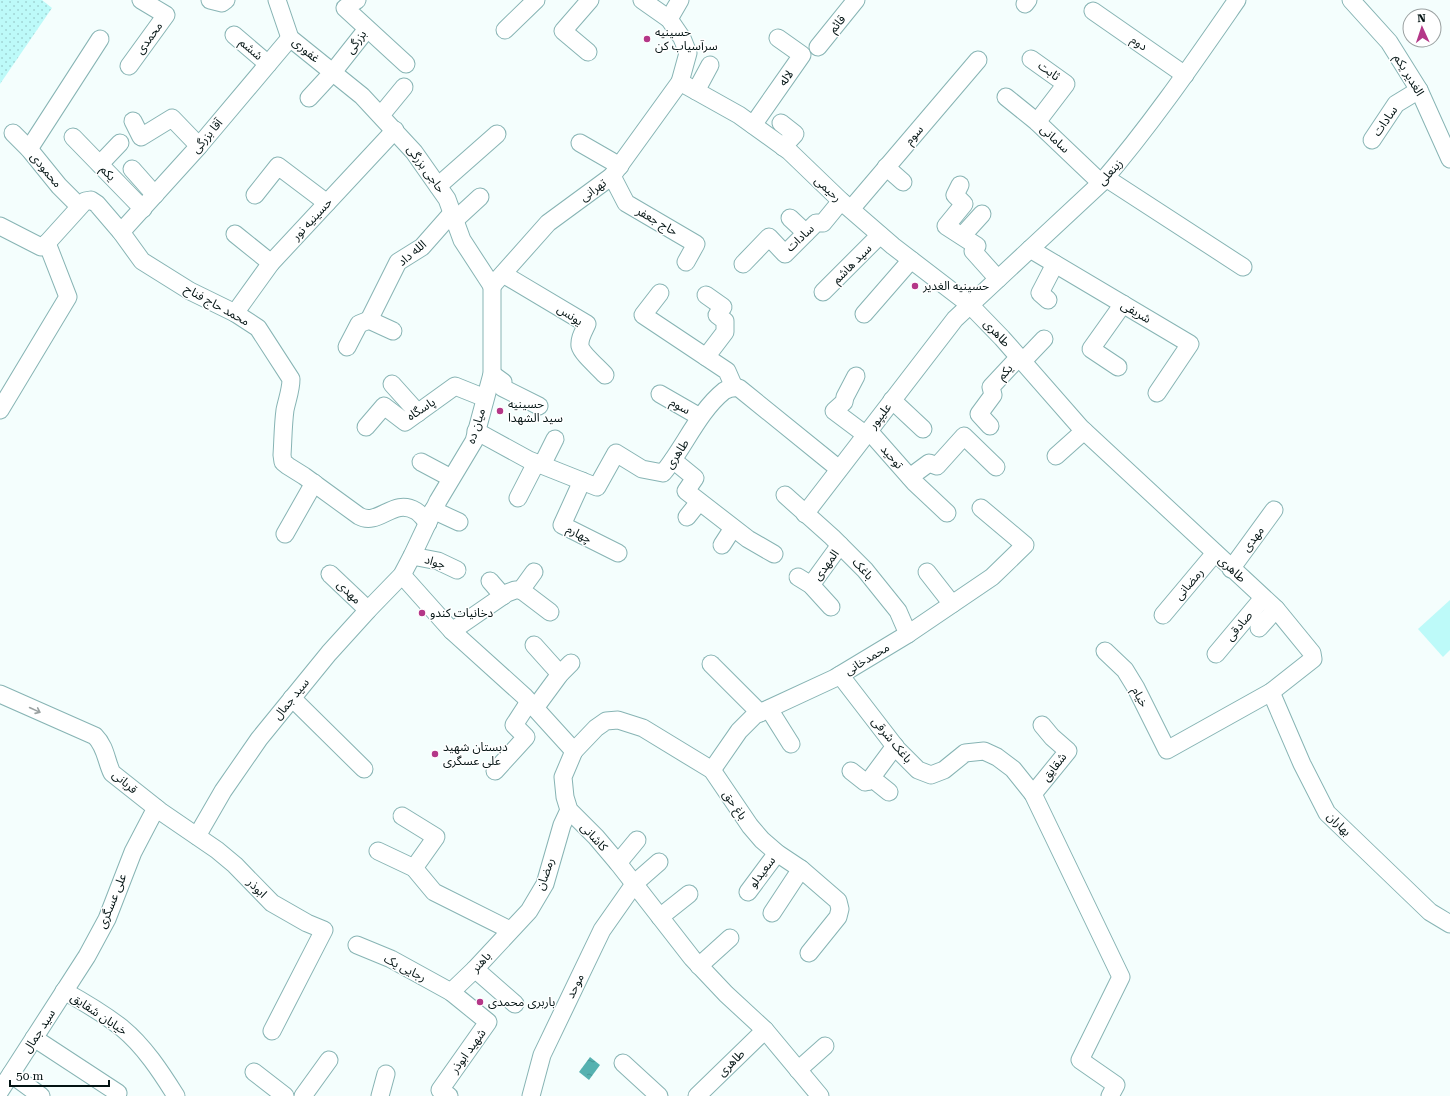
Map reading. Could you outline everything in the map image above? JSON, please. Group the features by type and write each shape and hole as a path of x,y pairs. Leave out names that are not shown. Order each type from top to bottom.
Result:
{"street":[{"name":"محمدی","path":"129,66 166,15 141,0"},
{"path":"210,0 222,3 226,0"},
{"name":"غفوری","path":"277,0 290,38 333,72"},
{"name":"بزرگی","path":"309,98 333,72 368,28 345,8 357,0"},
{"path":"505,30 536,0"},
{"path":"588,52 563,31 590,0"},
{"path":"642,0 669,19 682,38 688,53 680,82"},
{"path":"669,19 680,0"},
{"name":"قائم","path":"818,48 856,0"},
{"name":"زینعلی","path":"955,318 1104,180 1120,162 1185,75 1238,0"},
{"name":"الغدیر یکم","path":"1351,0 1389,42 1420,90 1450,159"},
{"name":"دوم","path":"1092,11 1185,75"},
{"path":"368,28 406,64"},
{"name":"ششم","path":"234,35 268,64"},
{"name":"آقا بزرگی","path":"121,232 144,209 200,146 290,38"},
{"name":"لاله","path":"753,125 802,55 778,38"},
{"path":"29,149 100,39"},
{"name":"ثابت","path":"1031,59 1066,84 1037,122"},
{"name":"سوم","path":"846,205 886,167 978,60"},
{"path":"696,91 710,66"},
{"name":"حاجی بزرگی","path":"333,72 362,96 414,152 447,199 462,240 497,280"},
{"name":"رحیمی","path":"680,82 739,115 783,147 880,235 970,305"},
{"name":"تهرانی","path":"497,280 548,223 616,171 680,82"},
{"path":"381,115 404,87"},
{"name":"سادات","path":"1372,140 1396,104 1420,90"},
{"name":"سامانی","path":"1006,97 1104,180 1242,267"},
{"path":"133,121 141,137 172,118 200,146"},
{"path":"781,123 795,134 783,147"},
{"name":"حسینیه نور","path":"235,313 271,263 395,130"},
{"name":"محمودی","path":"13,133 29,149 58,186 79,206"},
{"path":"438,186 497,134"},
{"name":"یکم","path":"73,137 144,209"},
{"path":"100,164 120,143"},
{"path":"580,143 616,171"},
{"path":"255,195 278,166 327,203"},
{"path":"886,167 903,182"},
{"path":"132,169 155,195"},
{"name":"حاج جعفر","path":"616,171 626,204 696,244 686,262"},
{"path":"960,185 955,195 964,204 946,226 977,246 973,251 998,279"},
{"name":"الله داد","path":"369,320 398,262 422,247 453,216 480,197"},
{"name":"محمد حاج فناح","path":"79,206 85,200 90,200 97,204 121,232 142,262 190,291 235,313 258,328 291,379 291,388 287,399 285,415 282,455 283,462 366,520 372,519 390,510 403,507 431,516"},
{"name":"سادات","path":"743,264 769,236 785,254 816,223 823,223 846,205"},
{"path":"44,245 79,206"},
{"path":"962,236 982,214"},
{"path":"790,218 806,233"},
{"path":"0,226 44,245 68,297 0,410"},
{"path":"235,234 271,263"},
{"name":"سید هاشم","path":"823,292 880,235"},
{"name":"شریفی","path":"1030,249 1190,344 1157,393"},
{"path":"864,314 911,260"},
{"path":"1048,300 1040,293 1055,264"},
{"name":"میان ده","path":"402,575 451,478 474,441 492,374 497,280"},
{"name":"یونس","path":"497,280 587,324 581,337 580,347 605,375"},
{"path":"660,293 642,316 727,371 734,387 739,388 840,469"},
{"path":"706,295 723,308 717,315 725,321 725,332 706,357"},
{"path":"1118,367 1091,349 1123,304"},
{"name":"طاهری","path":"970,305 1021,359 1084,431 1231,569 1276,609 1312,653 1313,659 1271,692 1167,750"},
{"name":"علیپور","path":"806,514 955,318"},
{"path":"347,347 359,324 369,320 393,331"},
{"path":"1021,359 1044,339"},
{"name":"یکم","path":"990,426 979,414 993,395 992,387 1021,359"},
{"path":"492,374 503,382 503,388 539,406"},
{"name":"توحید","path":"856,376 844,402 834,411 867,433 912,480 947,513"},
{"path":"392,384 418,413"},
{"name":"پاسگاه","path":"366,427 384,406 405,422 455,386 486,398"},
{"name":"طاهری","path":"476,431 539,464 596,487 616,453 642,469 663,473 674,460 700,417 725,390 734,387"},
{"name":"سوم","path":"660,394 700,417"},
{"path":"892,400 923,429"},
{"path":"1056,456 1084,431"},
{"path":"912,480 929,463 937,466 964,436 996,467"},
{"path":"518,498 555,439"},
{"path":"674,460 695,478 686,491 748,539 774,554"},
{"path":"421,462 451,478"},
{"name":"چهارم","path":"582,481 562,525 618,553"},
{"path":"285,534 314,483"},
{"name":"باغک","path":"786,495 865,570 898,611 908,634"},
{"path":"687,517 699,502"},
{"name":"محمدخانی","path":"712,770 739,731 755,715 840,675 908,634 992,576 1025,545 981,508"},
{"name":"مهدی","path":"1231,569 1274,510"},
{"path":"431,516 459,522"},
{"path":"722,545 733,528"},
{"name":"المهدی","path":"831,607 805,581 840,545"},
{"name":"رمضانی","path":"1163,614 1215,553"},
{"name":"جواد","path":"412,556 438,561 457,570"},
{"path":"521,590 534,572"},
{"path":"927,572 952,604"},
{"name":"مهدی","path":"330,574 368,610"},
{"path":"402,575 452,632 532,705 574,751 563,777 565,797 569,810"},
{"name":"سید جمال","path":"197,836 223,791 255,745 329,653 402,575"},
{"path":"490,581 503,596"},
{"path":"452,632 503,596 515,590 521,590 550,612"},
{"name":"صادقی","path":"1216,654 1263,598"},
{"path":"1259,628 1276,609"},
{"path":"495,771 526,737 514,725 565,669 534,645"},
{"name":"خیام","path":"1105,651 1125,670 1136,688 1167,750"},
{"path":"711,664 764,711 791,744"},
{"name":"باغک شرقی","path":"840,675 895,746 918,770 931,775 944,770 965,753 984,751 997,757 1013,769 1033,794"},
{"name":"بهاران","path":"1271,692 1302,764 1327,812 1430,912 1450,924"},
{"name":"قربانی","path":"0,694 95,736 104,748 112,773 156,808 197,836"},
{"path":"292,698 364,769"},
{"name":"باغ حق","path":"574,751 606,721 618,720 643,728 712,770 750,826 762,840 777,853 801,869 838,901 840,909 838,917 810,953"},
{"name":"شقایق","path":"1033,794 1068,751 1052,737 1042,725"},
{"path":"869,781 895,746"},
{"path":"851,771 865,782 874,780 889,792"},
{"path":"1033,794 1121,976 1080,1060 1116,1085 1110,1096"},
{"name":"علی عسگری","path":"64,991 87,956 107,919 133,852 156,808"},
{"name":"کاشانی","path":"569,810 596,837 635,883 699,966 726,994 765,1030 798,1070 813,1093"},
{"name":"رمضان","path":"510,930 528,911 544,884 562,826 569,810"},
{"path":"402,816 436,837 414,868"},
{"name":"ابوذر","path":"197,836 235,865 272,903 307,923 324,930 272,1031"},
{"path":"618,863 637,840"},
{"path":"378,851 414,868 434,892 510,930"},
{"name":"سعیدلو","path":"748,892 777,853"},
{"name":"موحد","path":"531,1096 542,1055 602,930 635,883 659,862"},
{"path":"772,913 801,869"},
{"path":"660,917 689,894"},
{"name":"باهنر","path":"451,992 475,969 510,930"},
{"path":"699,966 730,938"},
{"name":"رجایی یک","path":"357,945 390,960 451,992"},
{"path":"475,969 516,1004"},
{"name":"سید جمال","path":"0,1091 64,991"},
{"name":"خیابان شقایق","path":"64,991 108,1018 132,1037 176,1096"},
{"name":"شهید ابوذر","path":"449,1096 440,1090 488,1022 451,992"},
{"name":"طاهری","path":"697,1096 765,1030"},
{"path":"34,1038 118,1093"},
{"path":"798,1070 825,1046"},
{"path":"304,1096 329,1060"},
{"path":"623,1063 659,1096"},
{"path":"254,1072 285,1096"},
{"path":"11,1074 41,1096"},
{"path":"380,1096 386,1074"}],"shaded area":[{"path":"0,0 42,0 52,8 0,84"},
{"path":"1450,600 1450,650 1443,657 1418,629"}],"water":[{"path":"590,1057 600,1065 589,1080 579,1072"}],"place":[{"name":"حسینیه سرآسیاب کن","path":"647,39"},
{"name":"حسینیه الغدیر","path":"915,286"},
{"name":"حسینیه سید الشهدا","path":"500,411"},
{"name":"دخانیات کندو","path":"422,613"},
{"name":"دبستان شهید علی عسگری","path":"435,754"},
{"name":"باربری محمدی","path":"480,1002"}]}
